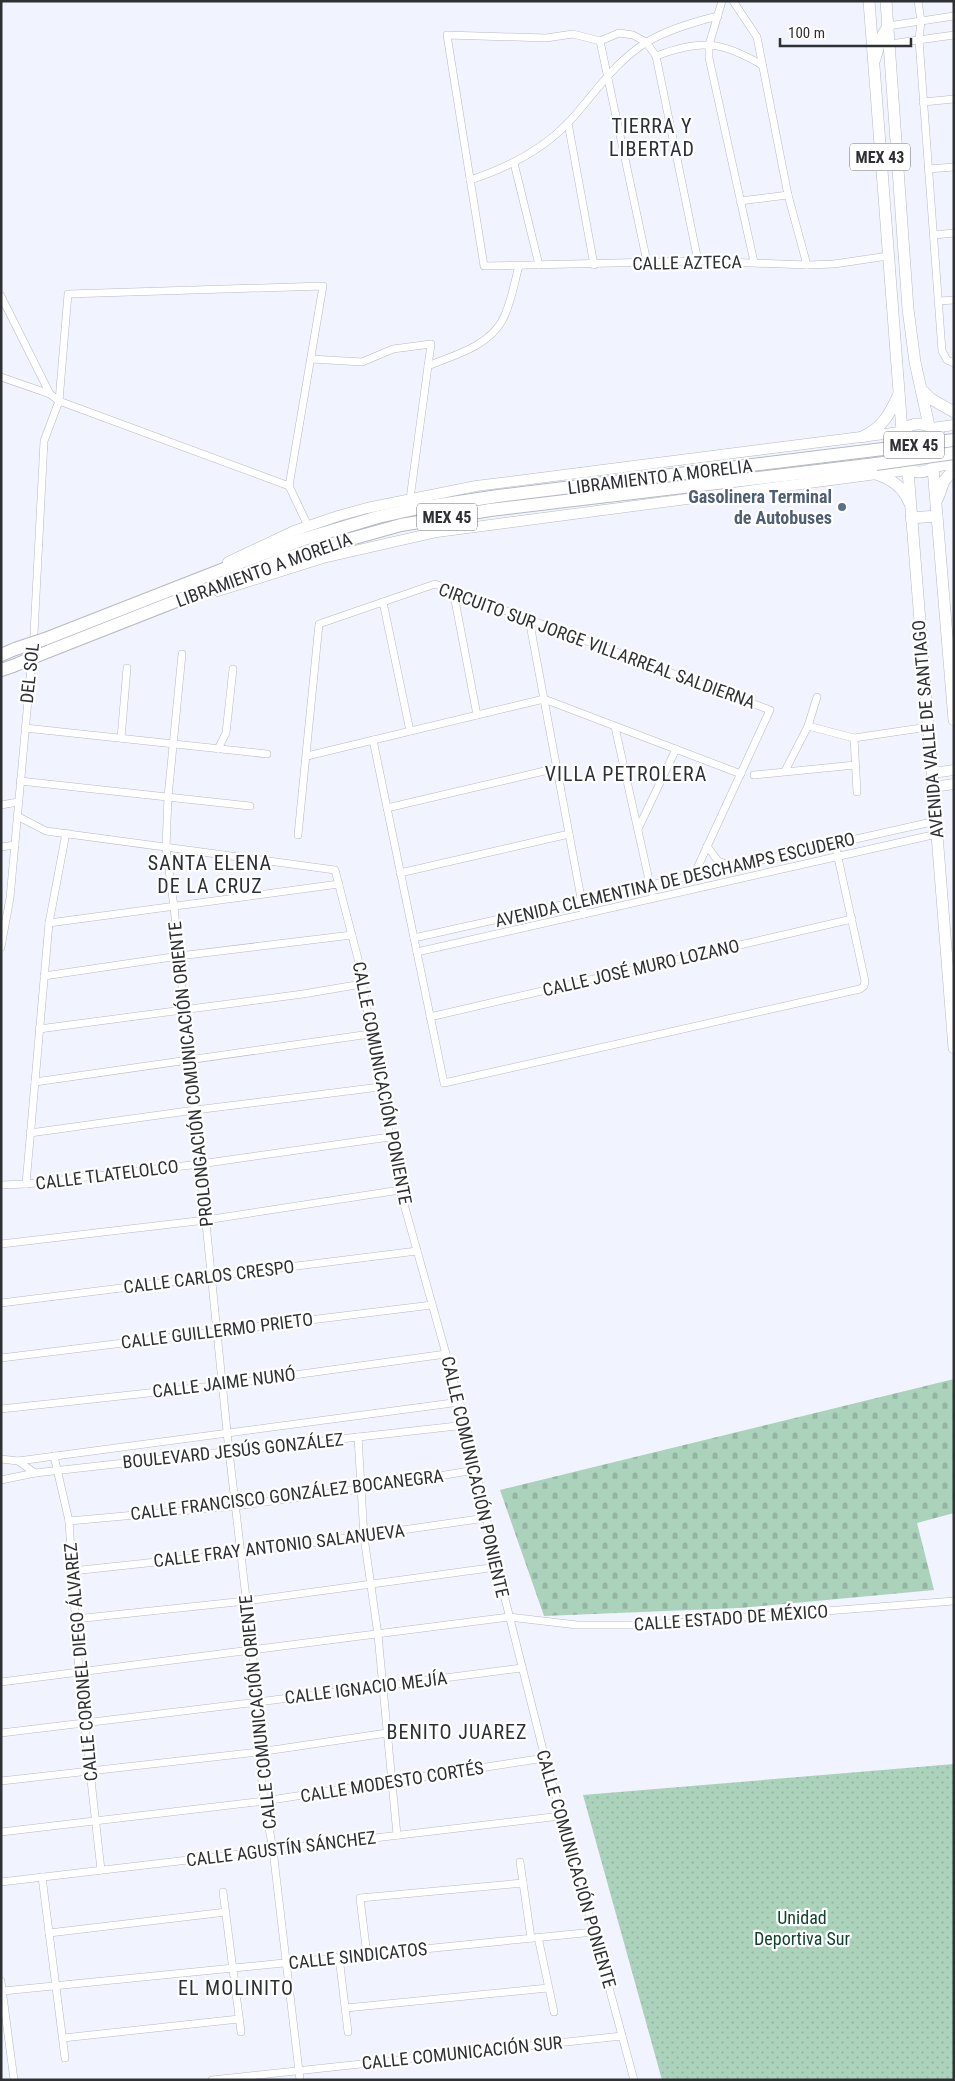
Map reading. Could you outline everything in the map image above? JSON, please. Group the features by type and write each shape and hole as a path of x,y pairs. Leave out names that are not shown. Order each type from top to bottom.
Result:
{"highway":[{"name":"LIBRAMIENTO A MORELIA","path":"1,655 301,540 378,517 419,508 498,496 954,440"},
{"name":"LIBRAMIENTO A MORELIA","path":"7,668 283,559 328,544 401,526 490,510 876,469 954,453"}],"main road":[{"name":"MEX 43","path":"869,1 900,392 901,432 894,450 897,460 908,470"},
{"name":"MEX 43","path":"886,1 908,310 921,388 930,427 941,438 943,446 941,459 934,467"},
{"path":"873,70 877,50 888,26"},
{"path":"921,388 931,399 954,412"},
{"path":"862,437 877,429 883,423 900,392"},
{"path":"175,588 248,552 308,526 367,508 410,499 512,480 901,432 916,424 930,427 954,425"},
{"path":"876,469 908,470 921,473 934,467 954,463"},
{"name":"AVENIDA VALLE DE SANTIAGO","path":"934,467 954,720"},
{"path":"876,469 892,480 904,492 911,513 937,512 940,489 954,469"},
{"name":"AVENIDA VALLE DE SANTIAGO","path":"908,470 954,1048"},
{"path":"932,773 954,770"},
{"path":"933,787 954,784"}],"street":[{"path":"722,1 709,45 709,58 754,262"},
{"path":"733,1 757,36 788,195 807,265"},
{"path":"918,1 923,102 942,350 951,362"},
{"path":"698,261 656,56 646,42 634,35 619,34 600,41 573,34 546,38 447,35 470,180 514,163 543,145 568,123 607,74 646,42 681,26 718,16"},
{"path":"888,26 954,16"},
{"path":"890,44 954,35"},
{"path":"600,41 647,262"},
{"path":"656,56 682,47 709,45 737,51 762,65"},
{"path":"923,102 954,99"},
{"path":"568,123 594,265"},
{"path":"514,163 539,265"},
{"path":"928,169 954,167"},
{"name":"CALLE AZTECA","path":"470,180 484,266 594,265 698,261 807,265 834,264 888,256"},
{"path":"740,201 788,195"},
{"path":"934,235 954,233"},
{"path":"428,366 480,344 494,333 503,319 519,266"},
{"name":"DEL SOL","path":"1,947 10,898 34,634 44,442 59,400 68,294 323,286 311,359"},
{"path":"1,296 50,394"},
{"path":"939,301 954,300"},
{"path":"308,526 289,486 311,359 362,362 394,349 431,344 410,499"},
{"path":"1,377 289,486"},
{"name":"CIRCUITO SUR JORGE VILLARREAL SALDIERNA","path":"307,756 319,624 435,584 770,710 694,875"},
{"path":"452,590 477,716"},
{"path":"383,602 410,731"},
{"path":"529,619 584,914"},
{"name":"PROLONGACIÓN COMUNICACIÓN ORIENTE","path":"182,654 168,797 166,847 185,1009 227,1433"},
{"path":"122,738 127,668"},
{"path":"218,749 228,725 233,669"},
{"path":"784,770 808,726 817,697"},
{"path":"298,835 307,756 544,700 741,774"},
{"path":"808,726 854,738 928,727"},
{"path":"616,727 653,898"},
{"path":"25,728 267,754"},
{"path":"854,738 857,792"},
{"path":"373,740 444,1083 860,989 864,986 865,981 835,844"},
{"path":"638,830 676,750"},
{"path":"754,775 784,770 855,765"},
{"path":"387,808 557,768"},
{"path":"20,781 250,806"},
{"path":"1,805 18,802"},
{"path":"17,816 46,831 166,847"},
{"name":"AVENIDA CLEMENTINA DE DESCHAMPS ESCUDERO","path":"414,938 936,821"},
{"path":"26,1184 49,923 66,834"},
{"path":"400,873 569,834"},
{"name":"AVENIDA CLEMENTINA DE DESCHAMPS ESCUDERO","path":"417,952 937,834"},
{"path":"1,847 15,845"},
{"path":"707,846 718,861 735,866"},
{"name":"CALLE COMUNICACIÓN PONIENTE","path":"166,847 335,870 352,935 362,984 400,1190 466,1425 497,1567 545,1758 634,2080"},
{"path":"49,923 339,884"},
{"path":"1,899 10,898"},
{"name":"CALLE JOSÉ MURO LOZANO","path":"430,1017 852,919"},
{"path":"44,976 179,956 352,935"},
{"path":"40,1029 283,997 362,984"},
{"path":"35,1082 370,1034"},
{"path":"30,1133 380,1087"},
{"name":"CALLE TLATELOLCO","path":"1,1185 26,1184 200,1164 390,1137"},
{"path":"1,1244 206,1220 400,1190"},
{"name":"CALLE CARLOS CRESPO","path":"1,1303 417,1251"},
{"name":"CALLE GUILLERMO PRIETO","path":"1,1358 432,1305"},
{"name":"CALLE JAIME NUNÓ","path":"1,1408 222,1385 446,1354"},
{"name":"BOULEVARD JESÚS GONZÁLEZ","path":"1,1459 18,1461 460,1402"},
{"name":"BOULEVARD JESÚS GONZÁLEZ","path":"1,1480 35,1472 466,1425"},
{"name":"CALLE COMUNICACIÓN ORIENTE","path":"227,1433 258,1702 259,1752 264,1801 273,1850 300,2080"},
{"path":"358,1437 364,1537 378,1635 397,1835"},
{"name":"CALLE CORONEL DIEGO ÁLVAREZ","path":"54,1456 68,1521 79,1672 102,1870"},
{"path":"18,1461 35,1472"},
{"name":"CALLE FRANCISCO GONZÁLEZ BOCANEGRA","path":"68,1521 235,1506 361,1489 475,1470"},
{"name":"CALLE FRAY ANTONIO SALANUEVA","path":"72,1571 241,1553 364,1537 486,1518"},
{"path":"75,1619 246,1601 497,1567"},
{"name":"CALLE ESTADO DE MÉXICO","path":"1,1682 509,1617 577,1625 636,1625 954,1601"},
{"name":"CALLE IGNACIO MEJÍA","path":"1,1733 522,1668"},
{"path":"1,1781 259,1752 387,1733"},
{"name":"CALLE MODESTO CORTÉS","path":"1,1832 264,1801 392,1783 545,1758"},
{"name":"CALLE AGUSTÍN SÁNCHEZ","path":"1,1882 561,1816"},
{"path":"520,1862 534,1938 554,2012"},
{"path":"42,1877 65,2058"},
{"path":"367,1955 360,1898 523,1883"},
{"path":"223,1892 241,2032"},
{"path":"49,1933 226,1912"},
{"name":"CALLE SINDICATOS","path":"3,1991 594,1932"},
{"path":"339,1957 348,2032"},
{"path":"1,1981 14,2080"},
{"path":"346,2008 548,1988"},
{"path":"63,2038 239,2019"},
{"name":"CALLE COMUNICACIÓN SUR","path":"212,2080 622,2036"}],"green space":[{"path":"954,1379 954,1513 917,1523 934,1590 740,1608 544,1616 500,1490"},
{"name":"Unidad Deportiva Sur","path":"954,1764 954,2080 662,2080 583,1795"}],"place":[{"name":"Gasolinera Terminal de Autobuses","path":"842,507"}],"district":[{"name":"TIERRA Y LIBERTAD","path":"652,138"},
{"name":"VILLA PETROLERA","path":"626,774"},
{"name":"SANTA ELENA DE LA CRUZ","path":"210,874"},
{"name":"BENITO JUAREZ","path":"457,1732"},
{"name":"EL MOLINITO","path":"236,1988"}]}
